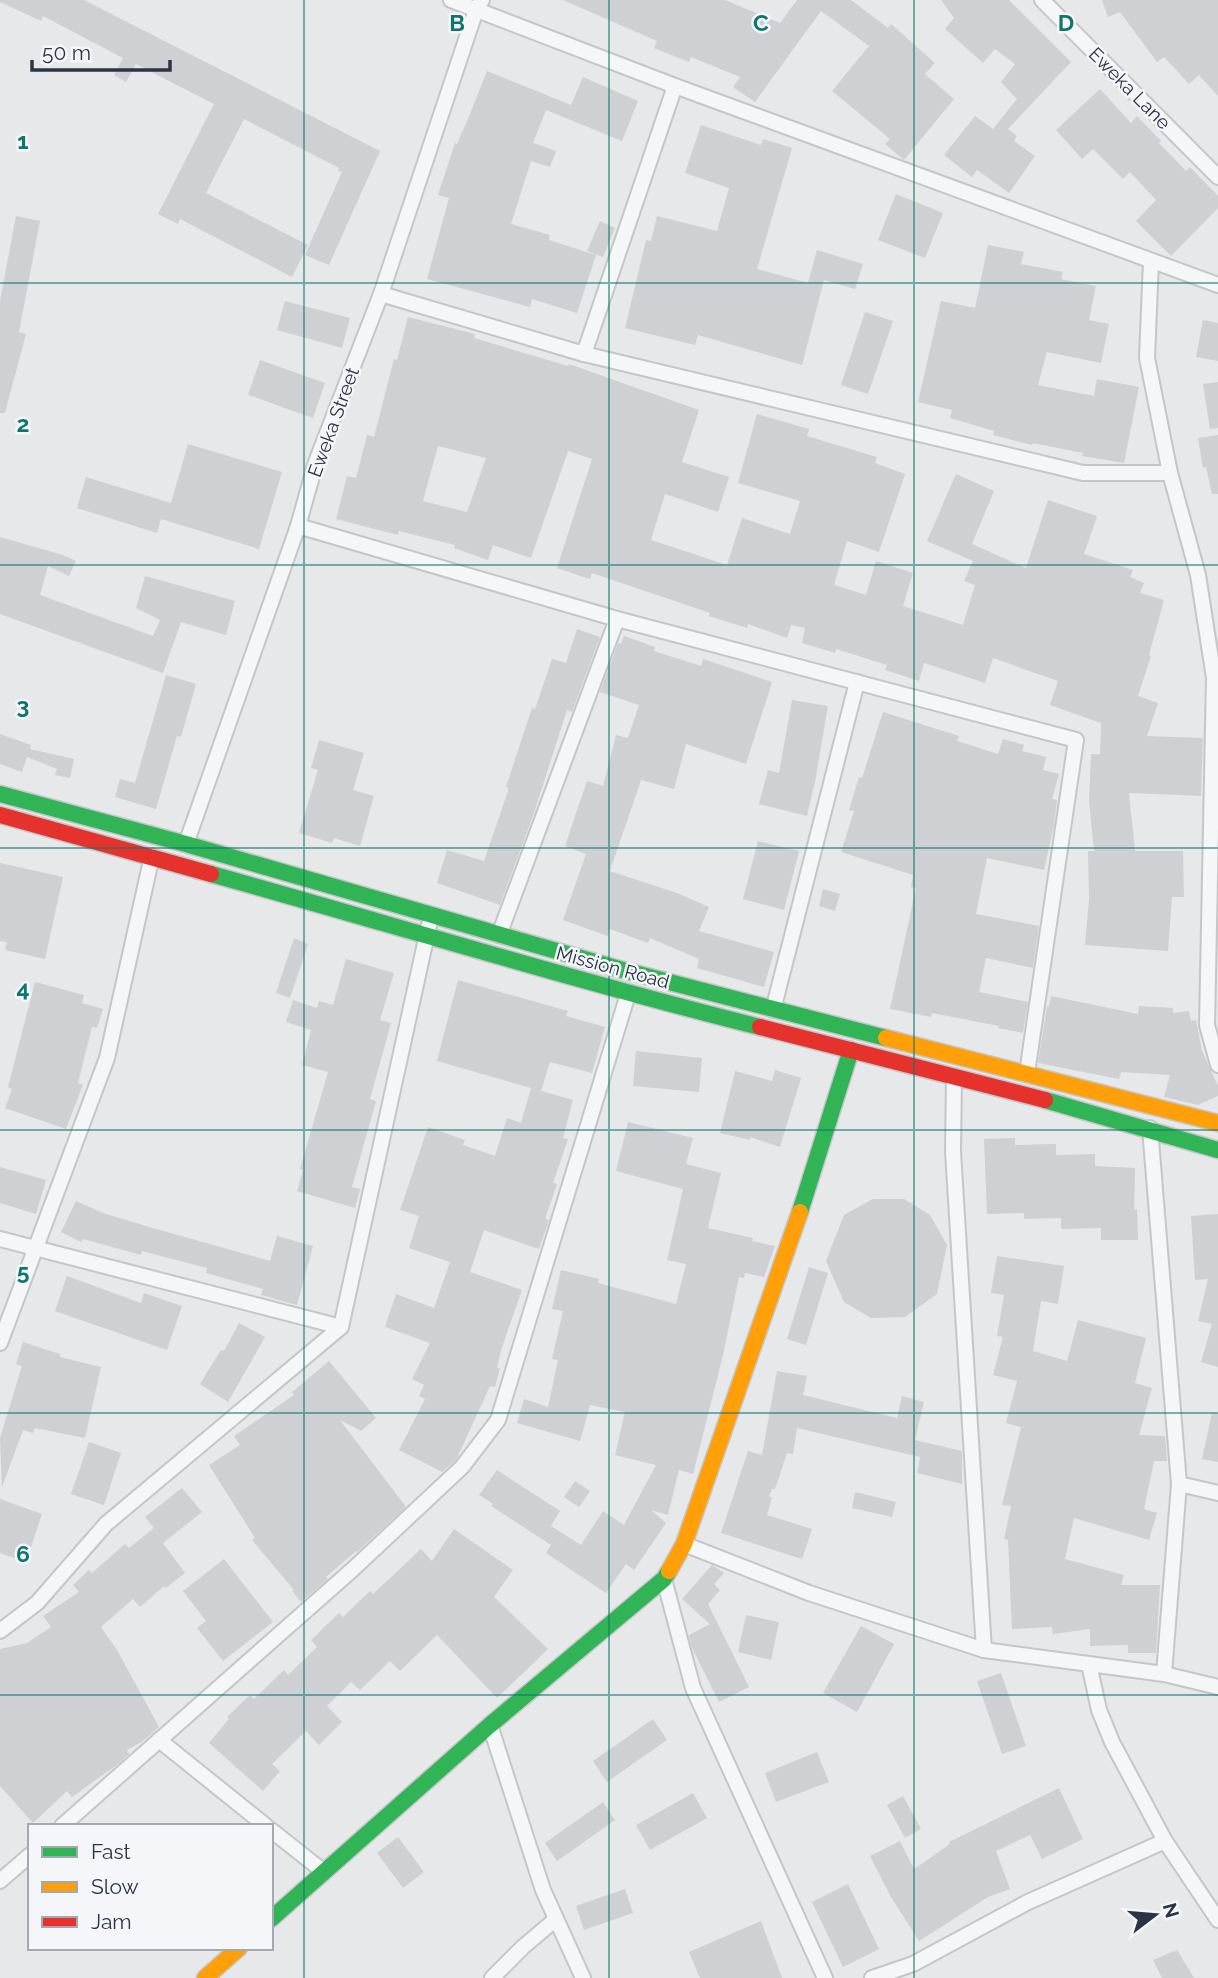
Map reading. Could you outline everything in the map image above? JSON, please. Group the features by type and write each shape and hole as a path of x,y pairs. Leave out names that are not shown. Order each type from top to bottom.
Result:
{"street":[{"path":"451,0 479,5 675,86 1218,285"},
{"name":"Eweka Lane","path":"1042,0 1218,177"},
{"name":"Eweka Street","path":"186,844 298,526 316,462 381,295 479,5"},
{"path":"584,354 675,86"},
{"path":"1151,261 1147,358 1170,473 1198,575 1214,678 1215,821 1208,885 1207,1025 1218,1065"},
{"path":"381,295 584,354 1083,473 1170,473"},
{"path":"298,526 617,619 1076,740 1027,1073"},
{"path":"499,935 617,619"},
{"path":"773,1010 858,682"},
{"name":"Mission Road","path":"0,794 773,1010 1218,1123"},
{"name":"Mission Road","path":"0,816 152,856 628,994 954,1076 1150,1128 1218,1150"},
{"path":"0,1343 107,1058 152,856"},
{"path":"0,1631 37,1603 106,1524 341,1327 432,914"},
{"path":"64,1824 352,1570 463,1468 498,1420 628,994"},
{"path":"273,1917 490,1725 664,1579 684,1544 799,1215 851,1050"},
{"path":"954,1076 953,1152 984,1650"},
{"path":"1150,1128 1179,1484 1164,1674"},
{"path":"0,1239 341,1327"},
{"path":"1179,1484 1218,1493"},
{"path":"684,1544 809,1593 984,1650 1164,1674 1218,1687"},
{"path":"664,1579 693,1688 825,1978"},
{"path":"1089,1664 1099,1710 1112,1742 1165,1841 1218,1920"},
{"path":"490,1725 543,1890 583,1978"},
{"path":"159,1740 264,1824"},
{"path":"273,1832 324,1872"},
{"path":"872,1978 913,1964 1028,1902 1165,1841"},
{"path":"0,1881 28,1856"},
{"path":"492,1978 556,1919"},
{"path":"205,1978 237,1950"}],"building":[{"path":"0,0 84,0 380,151 329,265 305,255 342,172 338,171 339,168 244,119 206,193 308,245 292,277 180,219 178,224 158,214 214,104 136,64 126,82 114,75 123,58 43,16 41,21"},
{"path":"563,0 725,0 780,23 797,0 851,0 888,28 891,24 935,63 925,74 954,99 904,160 885,144 890,139 832,91 869,46 821,11 755,102 733,87 740,77 691,57 689,62 654,48 657,41"},
{"path":"941,0 1009,0 1071,62 1008,129 1017,136 1014,141 1035,156 1009,193 977,170 972,177 944,155 975,116 993,129 1017,99 1001,82 1015,64 995,49 983,63 945,29 954,18"},
{"path":"1102,0 1218,0 1218,96 1199,75 1189,84 1164,57 1157,62 1120,12 1108,17"},
{"path":"487,71 571,105 583,77 638,101 622,141 546,110 533,143 556,151 550,167 531,161 511,224 550,235 549,240 596,255 577,313 532,299 530,307 427,279 449,198 438,195 455,143 457,144"},
{"path":"1100,89 1131,123 1137,116 1186,171 1190,167 1218,196 1218,208 1171,256 1136,221 1156,200 1130,172 1123,179 1093,149 1082,159 1056,130"},
{"path":"701,125 761,145 763,139 792,148 757,269 808,283 817,250 863,264 855,289 824,280 802,365 698,335 695,345 625,328 646,240 651,241 657,216 717,231 729,188 685,173"},
{"path":"896,194 943,213 925,258 878,240"},
{"path":"16,216 40,221 19,332 26,334 5,413 0,413 0,301"},
{"path":"600,221 615,228 603,257 587,251"},
{"path":"988,245 1024,252 1021,264 1063,272 1061,279 1096,286 1089,320 1109,324 1101,363 1047,352 1038,385 1094,396 1097,379 1139,387 1124,463 993,435 994,431 950,418 952,410 918,402 941,301 975,308"},
{"path":"285,301 350,318 342,348 277,330"},
{"path":"865,312 893,321 868,394 841,385"},
{"path":"408,317 475,334 474,338 568,366 569,364 699,410 682,462 729,477 718,512 665,494 651,540 727,565 742,518 790,534 800,501 738,483 757,414 809,429 807,436 877,457 875,463 905,474 879,552 847,541 834,585 866,595 876,561 913,573 903,606 963,625 975,585 964,581 973,561 927,541 956,474 994,491 972,544 1026,568 1048,500 1097,516 1084,554 1133,570 1130,577 1144,583 1140,593 1164,600 1138,696 1158,703 1147,736 1203,738 1201,796 1129,793 1135,851 1183,851 1184,897 1172,897 1168,951 1085,945 1089,899 1088,851 1094,851 1089,801 1091,754 1100,754 1101,723 1050,705 1058,681 993,658 985,683 924,663 919,681 885,670 887,665 836,649 835,653 802,643 805,628 791,625 787,638 748,624 747,628 709,616 710,613 592,573 590,579 557,568 592,459 568,451 531,558 493,545 488,560 454,548 455,545 399,531 398,535 336,519 347,476 356,478 367,435 374,437 394,359 397,360","holes":["438,446 486,458 467,512 423,501"]},
{"path":"1203,320 1218,323 1218,361 1196,357"},
{"path":"260,360 325,383 313,418 248,395"},
{"path":"1218,382 1218,428 1210,429 1203,384"},
{"path":"1218,435 1218,494 1212,494 1206,467 1203,468 1198,438"},
{"path":"188,444 282,472 259,549 161,519 157,533 77,508 86,477 171,503"},
{"path":"0,537 76,561 69,576 48,566 40,595 153,636 160,620 136,608 145,576 235,601 226,635 181,622 163,673 0,614"},
{"path":"577,629 600,637 572,712 567,710 533,816 500,905 437,883 447,850 484,861 532,708 535,709 552,659 566,663"},
{"path":"624,636 655,647 654,651 701,666 703,659 772,682 746,764 686,744 674,789 641,780 610,871 677,893 709,907 699,931 774,952 764,987 697,968 699,959 650,938 648,943 610,929 608,936 563,920 586,854 565,846 587,781 603,786 616,735 628,738 639,705 600,692 618,643 621,644"},
{"path":"166,675 196,684 181,737 177,736 156,809 115,797 120,779 135,783"},
{"path":"792,700 828,706 807,816 759,804 768,770 779,773"},
{"path":"883,712 959,736 957,741 998,754 1003,739 1024,745 1022,751 1046,757 1043,770 1059,774 1052,799 1057,800 1044,870 987,858 976,914 1039,926 1033,968 986,958 979,992 1028,1002 1023,1033 932,1013 931,1017 890,1009 916,888 911,887 913,875 841,852 854,811 849,810"},
{"path":"0,734 31,745 30,749 74,759 70,778 55,775 57,769 27,757 22,772 0,764"},
{"path":"319,740 364,753 353,790 374,796 360,846 334,838 332,843 299,833 318,770 311,768"},
{"path":"758,841 799,851 784,910 743,899"},
{"path":"0,863 63,877 45,959 5,950 7,942 0,941"},
{"path":"823,889 840,894 835,911 819,906"},
{"path":"294,938 308,944 290,998 276,993"},
{"path":"346,959 394,973 380,1020 391,1023 370,1099 376,1101 352,1187 360,1189 355,1208 297,1191 303,1170 300,1169 328,1072 302,1065 311,1030 286,1022 293,1000 317,1008 319,1001 333,1005"},
{"path":"458,980 568,1011 566,1016 605,1027 592,1073 550,1062 541,1091 437,1061"},
{"path":"35,982 84,995 82,1003 103,1009 97,1028 92,1027 78,1083 83,1085 66,1129 5,1108 12,1089 8,1087"},
{"path":"1051,996 1138,1014 1139,1006 1173,1008 1173,1013 1189,1011 1191,1021 1196,1020 1202,1051 1218,1086 1218,1096 1198,1105 1164,1097 1170,1075 1121,1072 1119,1079 1038,1063"},
{"path":"636,1051 702,1058 699,1092 633,1086"},
{"path":"775,1070 801,1078 780,1147 750,1137 750,1140 720,1133 735,1071 772,1081"},
{"path":"531,1088 573,1100 563,1138 568,1139 553,1183 557,1184 545,1219 549,1220 539,1249 484,1230 470,1272 522,1290 501,1350 495,1387 490,1386 456,1460 442,1472 399,1450 425,1399 419,1396 424,1385 412,1379 430,1343 385,1327 396,1294 434,1308 450,1262 409,1248 419,1216 400,1210 428,1127 465,1140 463,1145 495,1156 507,1118 521,1123"},
{"path":"628,1122 693,1138 686,1164 721,1173 708,1228 775,1246 764,1277 745,1273 744,1278 739,1277 723,1355 693,1474 679,1470 668,1515 651,1510 666,1523 634,1570 626,1564 606,1593 546,1553 551,1545 491,1506 493,1504 479,1495 497,1470 560,1511 551,1526 581,1545 603,1511 624,1525 656,1465 615,1455 625,1412 590,1405 580,1441 517,1423 524,1399 548,1407 558,1360 552,1359 563,1311 552,1309 561,1270 599,1279 598,1283 676,1304 686,1264 667,1260 683,1189 616,1171"},
{"path":"1015,1138 1015,1145 1056,1144 1056,1155 1095,1154 1095,1166 1135,1168 1134,1210 1137,1209 1138,1240 1101,1240 1101,1228 1061,1229 1061,1218 1024,1219 1024,1213 987,1214 984,1139"},
{"path":"0,1167 46,1180 36,1214 0,1203"},
{"path":"873,1199 904,1199 930,1215 947,1245 937,1294 905,1317 871,1318 844,1302 826,1261 844,1215"},
{"path":"76,1201 103,1213 270,1261 277,1236 313,1246 297,1305 261,1295 263,1289 206,1273 207,1268 142,1251 141,1255 83,1239 81,1242 61,1232"},
{"path":"1218,1214 1218,1367 1201,1362 1212,1324 1198,1321 1208,1279 1195,1280 1191,1216"},
{"path":"997,1256 1064,1266 1058,1304 1041,1301 1033,1351 1067,1361 1078,1320 1146,1338 1135,1383 1152,1388 1139,1435 1165,1436 1167,1461 1154,1461 1144,1509 1157,1513 1149,1540 1074,1518 1065,1559 1124,1575 1121,1585 1160,1585 1156,1653 1128,1653 1128,1645 1090,1646 1090,1629 1053,1634 1052,1627 1012,1629 1008,1540 1004,1539 1011,1506 1002,1505 1021,1427 1006,1423 1017,1381 993,1375 1003,1337 997,1336 1004,1295 991,1293"},
{"path":"809,1267 828,1273 806,1345 787,1339"},
{"path":"67,1276 141,1303 144,1293 182,1306 167,1350 55,1311"},
{"path":"239,1323 265,1337 228,1402 200,1384 221,1350 224,1351"},
{"path":"23,1342 60,1354 60,1357 101,1367 85,1438 35,1428 33,1433 23,1430 2,1487 0,1438 22,1366 16,1364"},
{"path":"329,1361 376,1418 361,1431 340,1420 406,1507 301,1602 252,1540 255,1538 209,1465 240,1445 234,1436 294,1395 292,1392"},
{"path":"777,1371 807,1376 803,1395 897,1418 902,1396 924,1402 915,1440 962,1451 962,1484 917,1473 920,1457 797,1428 793,1454 787,1453 775,1489 772,1489 769,1496 772,1498 767,1515 812,1529 802,1559 721,1533 748,1451 762,1455"},
{"path":"1212,1413 1218,1414 1218,1462 1202,1459"},
{"path":"89,1442 121,1453 104,1505 71,1494"},
{"path":"575,1481 590,1491 579,1507 564,1497"},
{"path":"182,1488 202,1512 163,1543 185,1573 166,1588 164,1586 140,1607 133,1599 101,1627 117,1650 159,1727 127,1750 129,1754 118,1764 72,1797 67,1791 33,1823 0,1786 0,1649 27,1643 51,1627 43,1616 79,1592 73,1585 89,1570 92,1573 125,1544 129,1548 154,1528 145,1517"},
{"path":"855,1492 896,1502 892,1517 852,1508"},
{"path":"0,1499 42,1514 26,1562 0,1553"},
{"path":"454,1529 513,1570 494,1597 548,1649 497,1698 437,1635 400,1671 390,1661 360,1690 351,1682 327,1706 342,1722 319,1745 306,1731 272,1764 280,1771 263,1791 209,1743 229,1719 227,1717 250,1695 254,1699 284,1670 288,1675 317,1647 311,1640 339,1613 343,1617 370,1591 373,1594 421,1549 432,1561"},
{"path":"224,1559 273,1622 223,1661 197,1628 206,1621 183,1591"},
{"path":"712,1565 724,1573 714,1584 720,1590 708,1604 749,1687 719,1702 692,1648 689,1635 710,1624 682,1599"},
{"path":"746,1615 779,1622 771,1660 738,1652"},
{"path":"861,1626 894,1644 857,1712 823,1693"},
{"path":"1001,1673 1026,1746 1002,1754 977,1681"},
{"path":"653,1719 667,1740 607,1782 593,1761"},
{"path":"817,1752 829,1782 776,1802 765,1773"},
{"path":"1059,1788 1083,1839 1042,1859 1030,1835 996,1851 1010,1889 988,1897 919,1941 891,1897 870,1856 900,1841 914,1869 950,1844 949,1842"},
{"path":"693,1793 707,1818 650,1850 636,1825"},
{"path":"903,1796 921,1829 905,1838 887,1805"},
{"path":"603,1802 615,1820 557,1861 545,1843"},
{"path":"398,1837 424,1872 403,1888 377,1853"},
{"path":"848,1884 879,1949 843,1967 812,1902"},
{"path":"625,1889 633,1913 584,1930 576,1906"},
{"path":"761,1921 782,1978 700,1978 689,1952"},
{"path":"1177,1950 1194,1978 1162,1978 1153,1960"}],"traffic: fast":[{"path":"0,794 186,844 619,969 886,1038"},
{"path":"211,874 554,972 760,1027"},
{"path":"800,1212 851,1050"},
{"path":"1045,1100 1218,1150"},
{"path":"273,1917 490,1725 664,1579 669,1571"}],"traffic: slow":[{"path":"886,1038 1218,1123"},
{"path":"669,1571 684,1544 800,1212"},
{"path":"205,1978 237,1950"}],"traffic: jam":[{"path":"0,815 211,874"},
{"path":"760,1027 1045,1100"}]}
